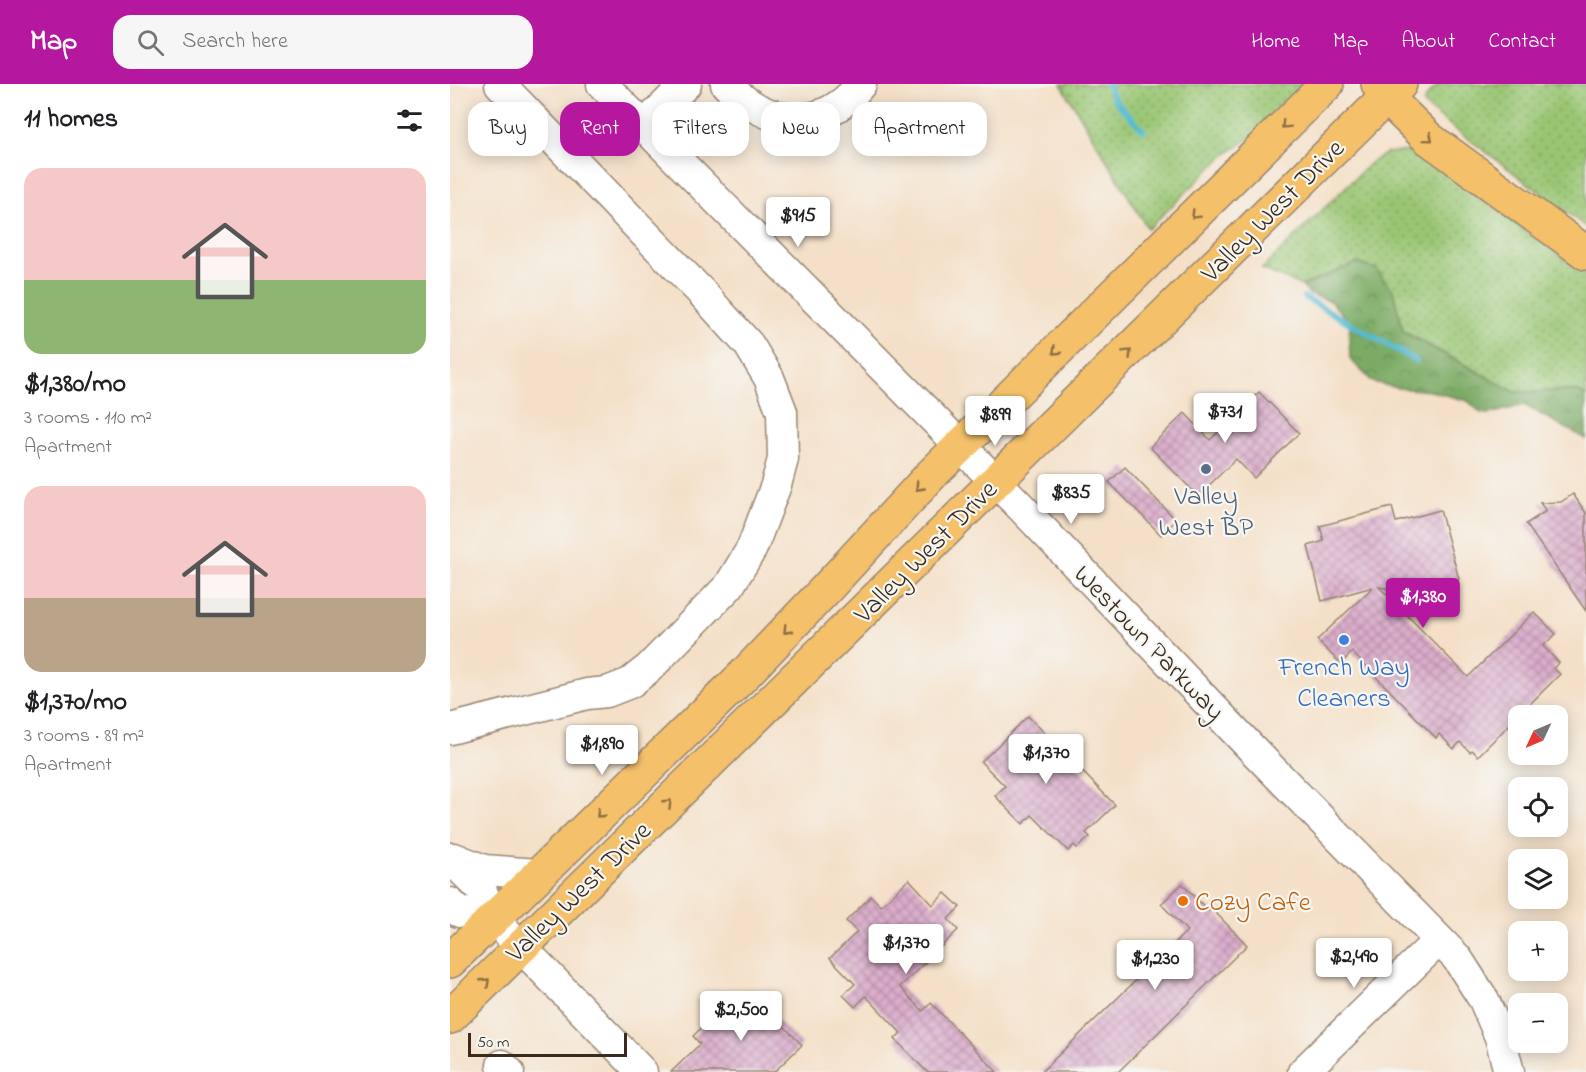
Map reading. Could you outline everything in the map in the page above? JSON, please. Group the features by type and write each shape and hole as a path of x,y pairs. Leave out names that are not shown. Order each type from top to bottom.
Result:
{"main road":[{"name":"Valley West Drive","path":"450,961 741,678 911,495 1327,84"},
{"name":"Valley West Drive","path":"450,1017 995,482 1388,88"},
{"path":"1388,88 1428,138 1586,252"}],"street":[{"path":"450,729 587,694 608,692 630,683 649,668 729,586 740,569 752,548 771,502 783,459 782,412 769,378 749,345 689,279 500,84"},
{"name":"Westown Parkway","path":"602,84 960,446 1457,958 1484,1000 1500,1037 1509,1072"},
{"path":"644,126 686,84"},
{"path":"726,84 748,105 777,117 792,119 808,118 837,107 861,84"},
{"path":"450,857 484,870 538,874"},
{"path":"450,857 481,889 493,918 642,1072"},
{"path":"450,903 459,912 493,918"},
{"path":"1303,1072 1439,940"}],"green space":[{"path":"1061,84 1304,84 1263,129 1221,158 1148,229"},
{"path":"1439,84 1586,84 1586,227 1430,110 1424,103 1427,96"},
{"path":"1409,151 1426,159 1586,274 1586,396 1577,391 1515,392 1403,331 1393,291 1356,263 1302,286 1262,269 1370,163 1387,153"},
{"path":"1356,263 1376,269 1393,291 1403,332 1515,392 1577,391 1586,396 1586,439 1524,405 1489,414 1481,413 1468,401 1431,391 1398,388 1373,382 1350,359 1350,322 1330,301 1309,294 1302,286"}],"building":[{"path":"1259,392 1299,433 1254,478 1236,459 1198,496 1150,447 1185,413 1210,440"},
{"path":"1125,467 1176,520 1161,535 1109,482"},
{"path":"1573,494 1586,513 1586,611 1526,524 1546,511 1540,503 1561,502"},
{"path":"1392,507 1396,522 1440,510 1459,579 1444,595 1434,597 1379,587 1468,677 1534,612 1556,634 1543,646 1559,663 1553,668 1560,674 1529,705 1508,705 1508,726 1478,756 1460,742 1454,749 1439,734 1436,738 1352,652 1341,664 1317,640 1373,587 1322,601 1308,546 1324,541 1320,526"},
{"path":"1028,716 1115,805 1086,833 1090,837 1077,848 1074,845 1068,851 1032,815 1023,824 995,796 1005,786 981,762"},
{"path":"909,879 933,905 945,893 960,907 948,919 958,930 900,987 923,1011 931,1003 997,1072 927,1072 895,1039 901,1033 866,996 855,1007 843,995 855,984 830,958 857,932 846,921 871,896 881,906"},
{"path":"1182,884 1209,911 1211,908 1247,945 1118,1072 1041,1072 1187,931 1161,904"},
{"path":"751,992 802,1045 774,1072 671,1072 700,1044 693,1036 719,1011 725,1017"}],"waterway":[{"path":"1107,84 1115,101 1143,130"},
{"path":"1304,297 1416,361"}],"place":[{"name":"Valley West BP","path":"1206,469"},
{"name":"French Way Cleaners","path":"1344,640"},
{"name":"Cozy Cafe","path":"1183,901"}]}
